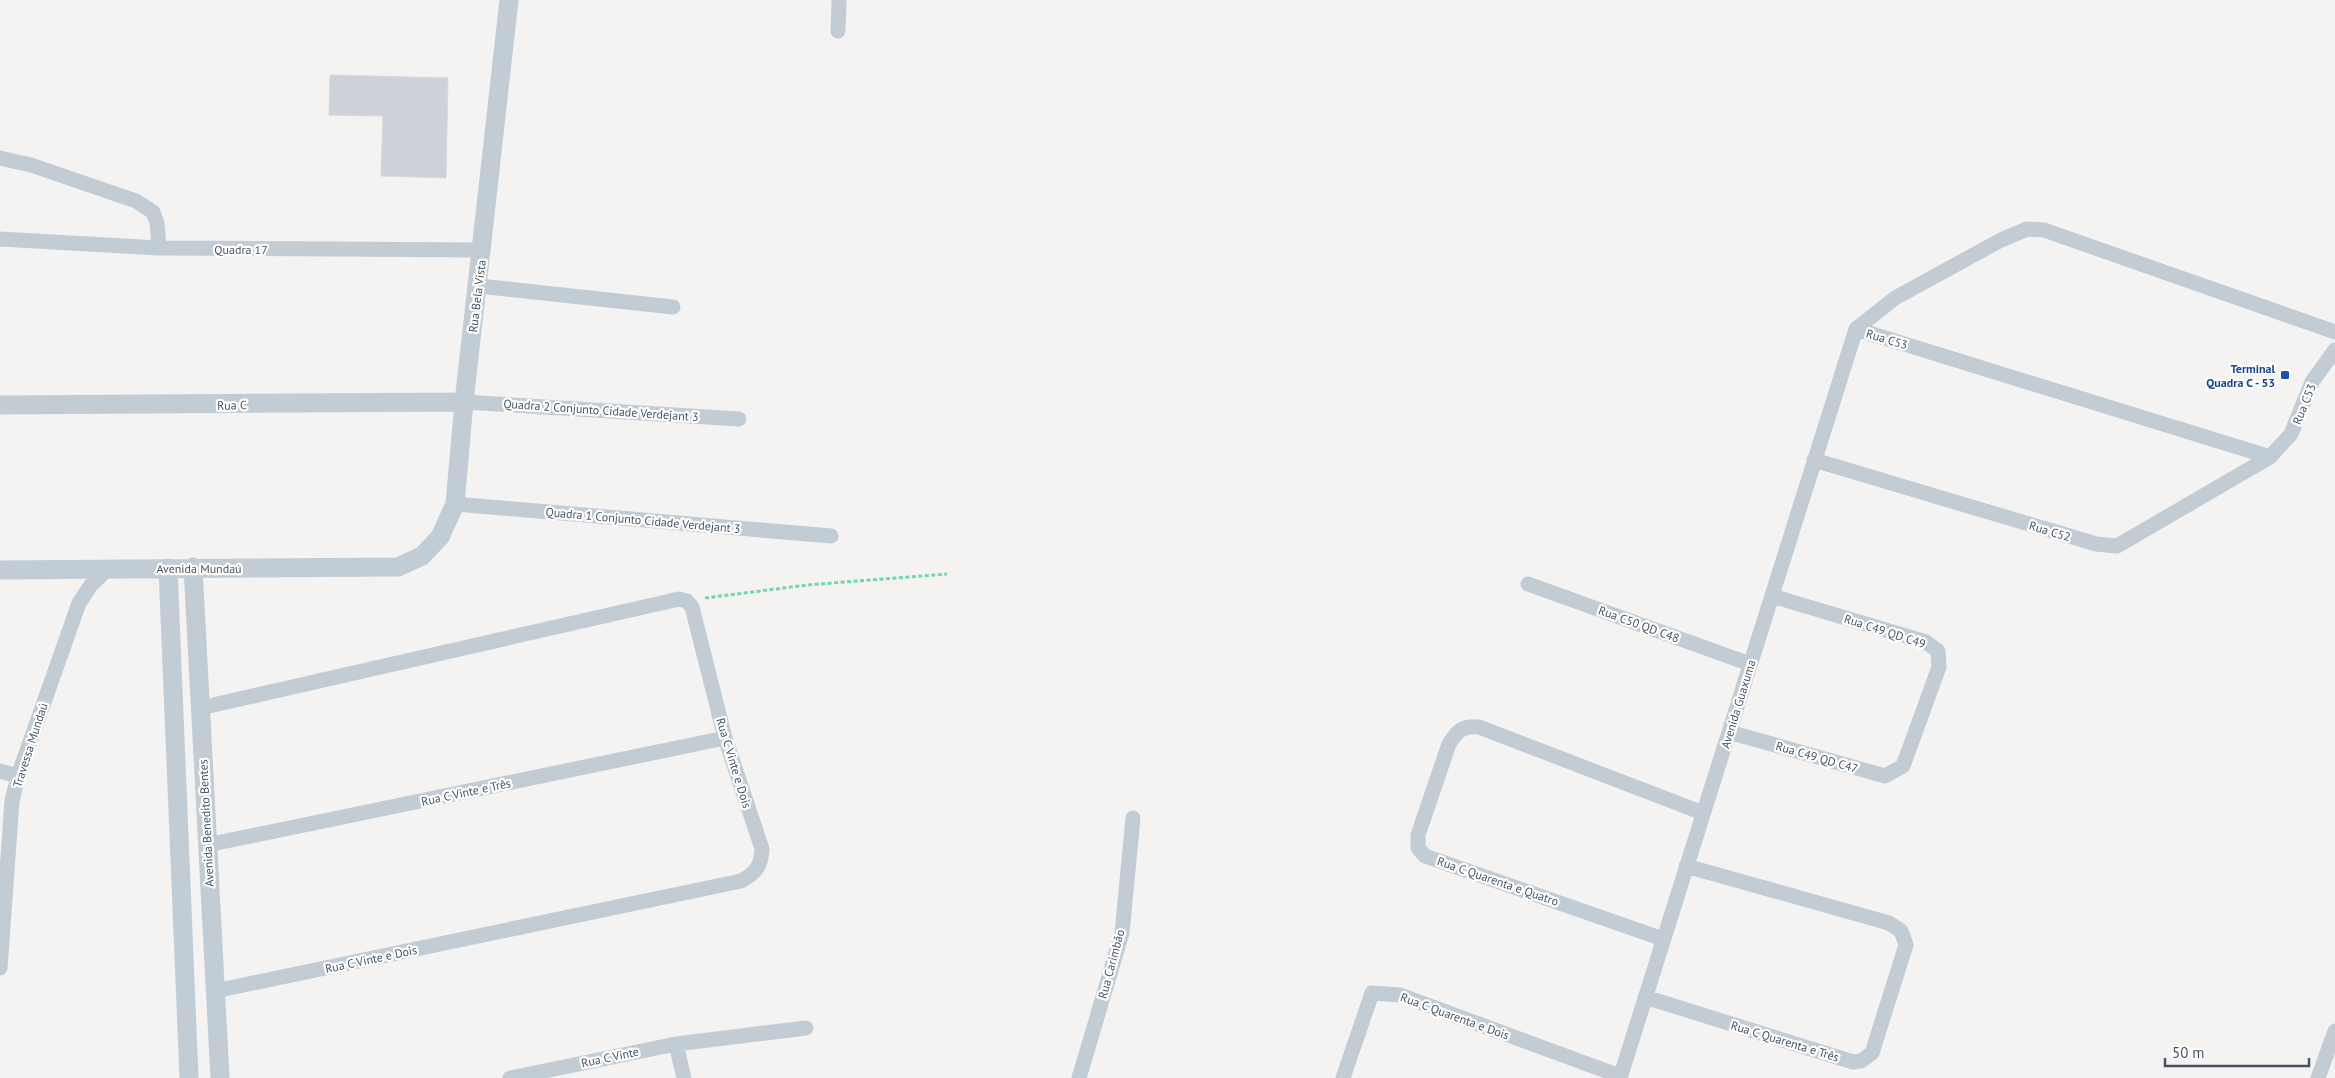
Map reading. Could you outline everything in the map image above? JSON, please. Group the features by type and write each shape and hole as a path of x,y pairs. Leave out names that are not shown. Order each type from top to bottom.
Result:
{"street":[{"name":"Rua Bela Vista","path":"398,567 422,556 440,538 455,504 464,402 509,0"},
{"path":"838,31 839,0"},
{"path":"0,158 31,165 136,201 153,212 157,224 159,248"},
{"name":"Rua C53","path":"1856,329 1895,298 2001,240 2027,229 2044,230 2335,332"},
{"name":"Quadra 17","path":"0,240 159,248 482,250"},
{"path":"478,286 673,307"},
{"name":"Rua C53","path":"1856,329 2270,457 2291,434 2312,382 2335,350"},
{"name":"Avenida Guaxuma","path":"1620,1077 1856,329"},
{"name":"Rua C","path":"0,405 464,402"},
{"name":"Quadra 2 Conjunto Cidade Verdejant 3","path":"464,402 739,418"},
{"name":"Rua C52","path":"1814,460 2096,544 2117,546 2270,457"},
{"name":"Quadra 1 Conjunto Cidade Verdejant 3","path":"455,504 831,536"},
{"name":"Avenida Mundaú","path":"0,570 193,567 398,567"},
{"name":"Avenida Benedito Bentes","path":"193,567 220,1078"},
{"name":"Travessa Mundaú","path":"0,968 2,910 12,801 18,776 79,604 91,585 108,568"},
{"path":"168,568 189,1078"},
{"name":"Rua C50 QD C48","path":"1528,584 1750,664"},
{"name":"Rua C49 QD C49","path":"1772,596 1926,642 1938,651 1939,667 1903,766"},
{"path":"200,708 679,599 687,601"},
{"name":"Rua C Vinte e Dois","path":"215,991 740,882 752,875 761,864 762,849 725,738 692,607 687,601"},
{"name":"Rua C Quarenta e Quatro","path":"1663,939 1425,856 1418,848 1418,835 1449,744 1457,731 1468,726 1478,727 1703,813"},
{"name":"Rua C49 QD C47","path":"1729,732 1885,776 1903,766"},
{"name":"Rua C Vinte e Três","path":"207,845 725,738"},
{"path":"0,771 18,776"},
{"name":"Rua Carimbão","path":"1078,1078 1122,933 1134,818"},
{"name":"Rua C Quarenta e Três","path":"1645,997 1852,1062 1861,1060 1872,1053 1906,945 1901,931 1889,923 1686,866"},
{"name":"Rua C Quarenta e Dois","path":"1343,1078 1372,993 1400,995 1620,1077"},
{"name":"Rua C Vinte","path":"510,1078 676,1044 806,1028"},
{"path":"2318,1078 2335,1031"},
{"path":"676,1044 684,1078"}],"path":[{"path":"687,601 807,585 947,574"}],"building":[{"path":"330,75 448,78 446,178 381,176 383,116 329,115"}],"place":[{"name":"Terminal Quadra C - 53","path":"2285,375"}]}
